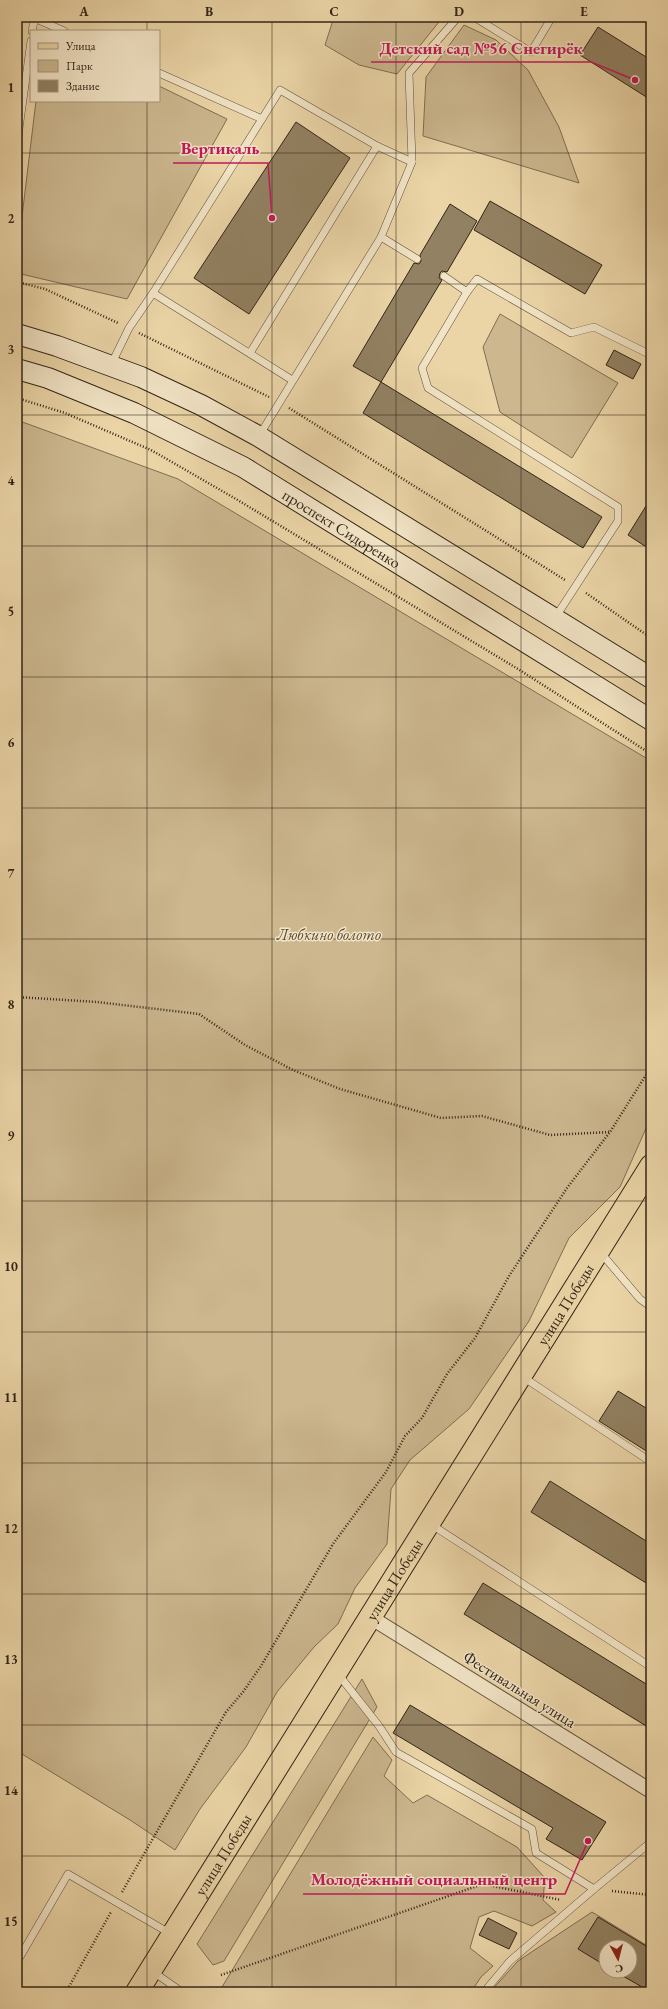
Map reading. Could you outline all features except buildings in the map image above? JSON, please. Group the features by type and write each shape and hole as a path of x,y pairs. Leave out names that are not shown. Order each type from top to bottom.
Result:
{"main road":[{"path":"17,334 111,365 201,405 258,436 651,678"},
{"name":"проспект Сидоренко","path":"17,369 48,378 134,413 243,467 651,720"},
{"name":"улица Победы","path":"137,1992 599,1252 651,1166"}],"street":[{"name":"Фестивальная улица","path":"370,1617 651,1791"}],"lane":[{"path":"32,30 35,17 62,30"},
{"path":"258,436 381,237 412,162 409,73 458,17"},
{"path":"474,17 531,52 552,17"},
{"path":"17,143 30,48"},
{"path":"160,73 262,119"},
{"path":"111,365 129,328 153,293 280,90 377,146 412,162"},
{"path":"250,353 377,146"},
{"path":"381,237 417,259"},
{"path":"444,276 467,292"},
{"path":"554,618 618,521 618,507 428,388 422,368 467,292 477,279 571,333 594,327 651,355"},
{"path":"153,293 292,380"},
{"path":"599,1252 640,1299 651,1307"},
{"path":"521,1376 651,1462"},
{"path":"429,1523 651,1667"},
{"path":"336,1671 379,1726 396,1752 532,1829 536,1853 594,1889"},
{"path":"484,1992 510,1961 651,1842"},
{"path":"17,1962 68,1874 172,1935"},
{"path":"151,1970 182,1992"}],"path":[{"path":"17,282 45,289 129,328 280,402 575,586 651,638"},
{"path":"17,398 64,413 164,458 236,499 505,661 651,754"},
{"path":"17,997 97,1002 199,1014 245,1046 293,1070 340,1089 441,1118 482,1116 550,1135 610,1132"},
{"path":"66,1992 226,1712 243,1692 261,1666 333,1544 386,1472 405,1436 422,1418 447,1374 475,1338 509,1276 567,1188 610,1132 651,1067"},
{"path":"220,1976 483,1884 578,1903"},
{"path":"594,1889 651,1895"}],"green space":[{"path":"334,17 443,17 397,74 359,65 325,45"},
{"path":"464,25 496,40 528,70 559,127 579,183 423,136 426,77"},
{"path":"160,86 227,119 127,299 17,273 17,258 36,102 160,102"},
{"path":"500,314 618,383 572,458 500,412 483,347"},
{"name":"Любкино болото","path":"17,420 178,479 651,761 651,1117 620,1187 569,1238 529,1321 469,1409 410,1460 391,1489 387,1544 355,1588 338,1624 314,1647 277,1692 246,1747 200,1809 175,1850 130,1820 17,1751"},
{"path":"362,1679 377,1707 224,1961 213,1965 197,1944"},
{"path":"373,1737 392,1760 384,1776 413,1803 427,1795 517,1847 545,1878 543,1900 556,1912 532,1926 494,1911 479,1917 470,1948 493,1966 481,1977 471,1992 219,1992"},
{"path":"592,1912 636,1939 598,1939 598,1979 638,1979 638,1940 651,1948 651,1992 490,1992 518,1961"}],"place":[{"name":"Детский сад №56 Снегирёк","path":"635,80"},
{"name":"Вертикаль","path":"272,218"},
{"name":"Молодёжный социальный центр","path":"588,1841"}]}
